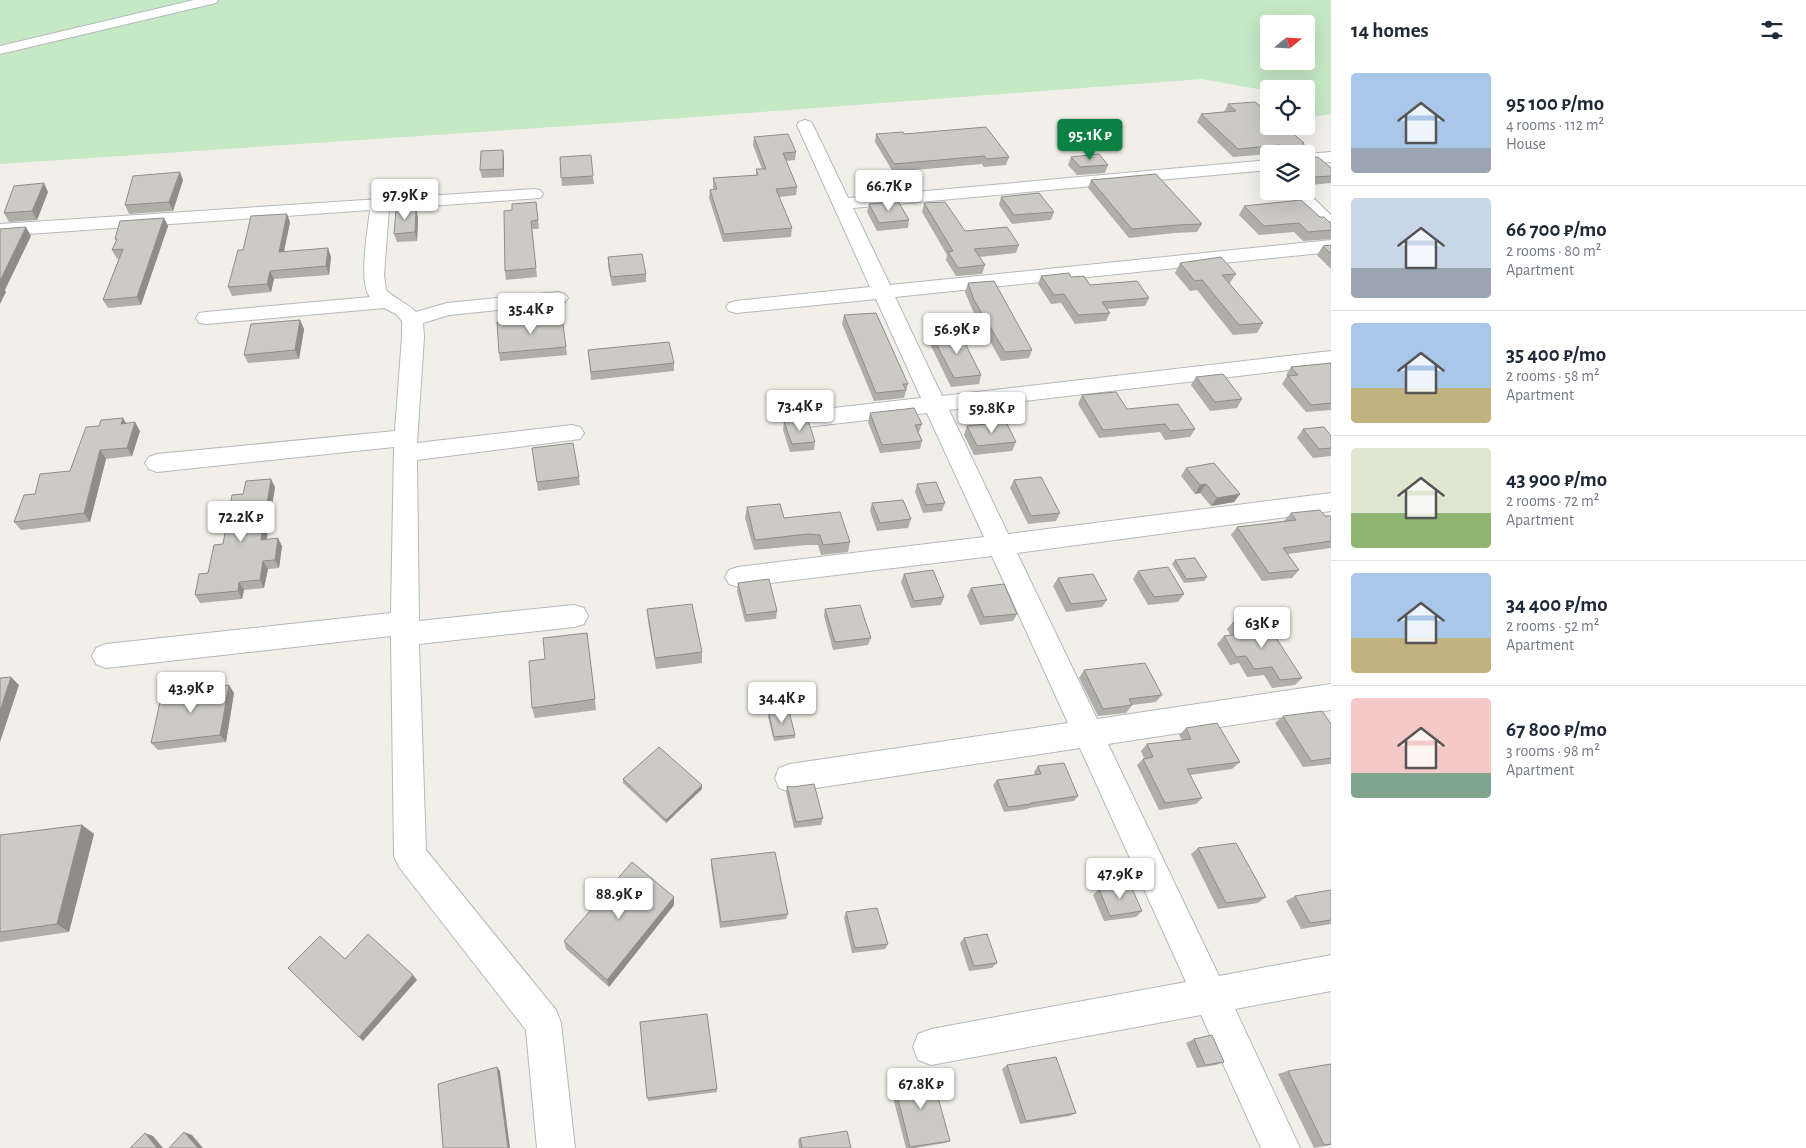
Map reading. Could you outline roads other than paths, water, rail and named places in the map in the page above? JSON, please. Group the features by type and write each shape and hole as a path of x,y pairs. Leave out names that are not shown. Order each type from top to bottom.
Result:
{"street":[{"path":"0,50 211,0"},
{"path":"805,125 1281,1148"},
{"path":"1315,158 1331,157"},
{"path":"841,204 1260,166"},
{"path":"0,230 534,194"},
{"path":"1305,200 1331,225"},
{"path":"380,204 374,275 376,292 387,302 403,310 412,320 413,337 406,446 405,628 410,856 544,1023 556,1148"},
{"path":"736,307 1331,246"},
{"path":"412,320 447,309 558,298"},
{"path":"206,318 387,302"},
{"path":"807,419 1331,358"},
{"path":"157,463 572,433"},
{"path":"738,577 1331,502"},
{"path":"106,656 405,628 574,616"},
{"path":"790,778 1331,698"},
{"path":"931,1047 1331,973"}]}
